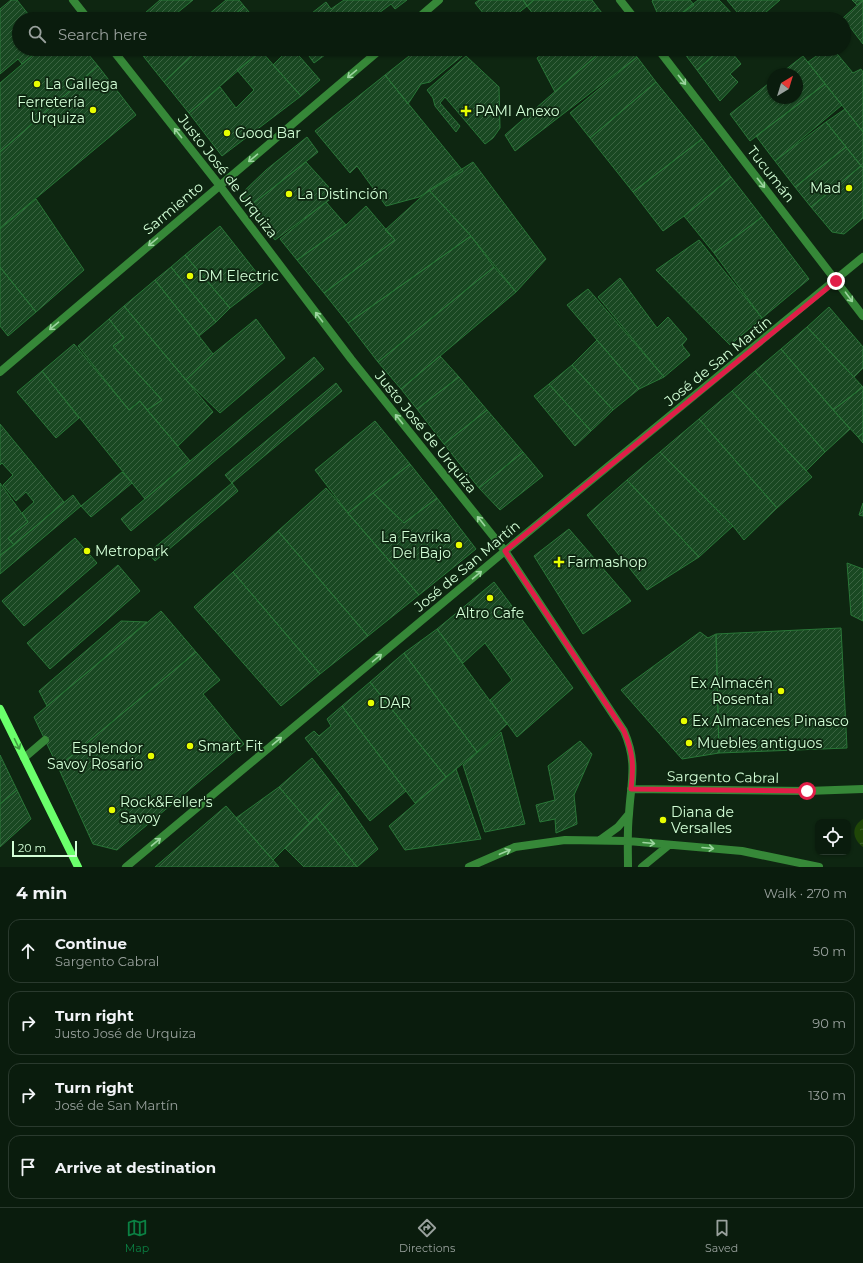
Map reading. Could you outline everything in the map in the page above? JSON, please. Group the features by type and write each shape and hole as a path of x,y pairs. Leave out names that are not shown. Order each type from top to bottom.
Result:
{"main road":[{"path":"0,710 78,867"}],"street":[{"path":"73,0 82,12"},
{"path":"425,12 439,0"},
{"path":"620,0 629,12"},
{"name":"Justo José de Urquiza","path":"118,56 220,186 351,359 505,551 624,731 630,746 634,765 628,815 628,867"},
{"name":"Sarmiento","path":"0,372 373,56"},
{"name":"Tucumán","path":"663,56 863,316"},
{"name":"José de San Martín","path":"126,867 505,551 836,281 863,257"},
{"path":"24,758 45,740"},
{"name":"Sargento Cabral","path":"631,789 807,791 863,789"},
{"path":"600,840 618,827 628,815"},
{"path":"469,867 515,847 565,840 628,841 742,851 819,867"},
{"path":"642,867 669,845"}],"water":[{"path":"863,819 863,847 859,844 854,833 856,825"}],"building":[{"path":"11,0 17,0 26,12 12,12 12,56 32,56 22,64 18,59 0,74 0,9"},
{"path":"160,0 193,0 178,12 146,12"},
{"path":"226,0 239,0 244,6 238,12 211,12"},
{"path":"344,0 407,0 395,9 391,4 380,12 313,12 326,2 331,9"},
{"path":"479,0 523,0 527,6 520,12 482,12 475,3"},
{"path":"523,0 534,0 527,6"},
{"path":"534,0 592,0 598,8 593,12 532,12 527,6"},
{"path":"690,0 694,5 684,12 657,12 652,1"},
{"path":"698,0 719,0 730,12 683,12"},
{"path":"727,0 780,0 766,12 737,12"},
{"path":"852,0 863,0 857,5"},
{"path":"863,0 863,44 851,28 851,12 850,12"},
{"path":"244,6 249,12 238,12"},
{"path":"598,8 601,12 593,12"},
{"path":"32,56 90,56 98,66 0,152 0,83"},
{"path":"145,56 192,56 164,82 144,57"},
{"path":"192,56 255,56 189,113 164,82"},
{"path":"255,56 265,56 301,96 222,156 189,113 220,87 236,108 254,90 237,70"},
{"path":"282,56 299,56 320,80 301,96 273,65"},
{"path":"309,56 324,56 314,63"},
{"path":"409,56 462,56 430,82 421,84 408,104 385,75"},
{"path":"466,56 499,87 500,128 493,138 485,144 445,97 440,103 460,126 456,132 435,106 433,98 427,90"},
{"path":"539,56 596,56 555,92 537,58"},
{"path":"596,56 637,57 515,151 505,135"},
{"path":"686,56 713,56 697,70"},
{"path":"713,56 735,56 741,64 730,74 738,82 720,101 697,70"},
{"path":"803,56 825,84 803,101 803,68 788,68"},
{"path":"816,56 839,56 853,73 861,69 863,72 863,132 808,62"},
{"path":"637,57 656,82 590,138 570,113"},
{"path":"98,66 136,115 0,228 0,152"},
{"path":"385,75 463,171 419,197 386,206 357,166 350,173 315,131"},
{"path":"656,82 702,139 633,192 590,138"},
{"path":"825,84 842,105 775,161 756,136 798,104 803,104 803,101"},
{"path":"767,85 767,104 799,104 750,141 730,114"},
{"path":"845,109 863,132 863,168 826,122"},
{"path":"826,122 846,147 795,187 775,161"},
{"path":"307,137 318,152 250,206 240,195 266,170"},
{"path":"702,139 731,177 684,216 663,231 633,192"},
{"path":"846,147 861,166 811,207 795,187"},
{"path":"306,162 336,195 275,240 250,206"},
{"path":"473,162 546,259 516,292 471,236 429,190"},
{"name":"Mad","path":"861,166 863,168 863,218 844,234 832,232 811,207"},
{"path":"731,177 762,217 714,253 684,216"},
{"path":"429,190 471,236 348,323 324,293 395,240 385,230"},
{"path":"36,199 84,270 36,312 0,267 0,229"},
{"path":"326,202 346,225 297,260 280,239"},
{"path":"366,206 395,240 324,293 297,260 346,225"},
{"path":"762,217 809,279 762,318 714,253"},
{"path":"220,226 264,282 230,308 185,255"},
{"path":"471,236 494,267 378,362 348,323"},
{"path":"699,240 762,318 730,345 656,270"},
{"path":"185,255 230,308 216,322 171,267"},
{"path":"0,267 36,312 8,336 0,326"},
{"path":"171,267 216,322 199,336 155,280"},
{"path":"494,267 516,292 401,389 378,362"},
{"path":"620,278 657,328 668,317 687,339 682,345 690,355 664,377 598,297"},
{"path":"155,280 213,354 186,380 124,306"},
{"path":"588,289 664,377 639,389 567,305"},
{"path":"124,306 213,412 178,446 147,410 162,400 113,346 124,338 109,319"},
{"path":"829,307 863,347 863,368 854,377 807,327"},
{"path":"109,319 124,338 113,346 162,400 147,410 140,401 129,410 78,346"},
{"path":"256,319 285,358 220,413 186,380 213,354"},
{"path":"807,327 863,387 833,410 781,349"},
{"path":"597,340 639,389 613,410 572,365"},
{"path":"74,344 129,410 140,401 190,461 145,499 42,371"},
{"path":"781,349 850,429 825,452 755,371"},
{"path":"440,356 459,377 417,409 401,389"},
{"path":"314,357 324,369 131,531 121,519"},
{"path":"572,365 613,410 591,431 549,384"},
{"path":"42,371 79,418 56,438 17,392"},
{"path":"755,371 825,452 806,471 732,391"},
{"path":"459,377 487,410 444,444 417,409"},
{"path":"336,383 342,391 232,483 225,475"},
{"path":"549,384 591,431 575,446 534,396"},
{"path":"863,387 863,433 858,437 833,410"},
{"path":"732,391 812,477 777,508 699,419"},
{"path":"487,410 523,452 479,488 444,444"},
{"path":"699,419 777,508 744,540 733,526 660,452"},
{"path":"375,421 410,464 348,513 315,470"},
{"path":"0,424 64,502 14,545 8,538 28,522 22,513 34,502 26,492 16,501 3,485 13,475 2,463 0,465"},
{"path":"863,433 863,443 858,437"},
{"path":"523,452 543,476 500,510 479,488"},
{"path":"660,452 733,526 699,557 627,480"},
{"path":"410,464 437,498 404,523 373,493"},
{"path":"122,472 132,483 91,517 81,506"},
{"path":"627,480 699,557 647,590 587,515"},
{"path":"0,483 28,522 8,538 14,545 0,555"},
{"path":"232,483 238,491 155,561 148,553"},
{"path":"326,488 419,595 368,636 278,531"},
{"path":"373,493 404,523 437,498 476,549 419,595 348,513"},
{"path":"73,495 81,506 0,574 0,556"},
{"path":"863,503 863,516 859,515"},
{"path":"569,529 631,601 583,634 534,556"},
{"path":"278,531 368,636 320,674 233,572"},
{"path":"75,538 97,563 24,626 2,601"},
{"path":"847,563 863,569 863,621 851,615"},
{"path":"118,565 140,591 50,669 27,643"},
{"path":"233,572 320,674 281,706 194,607"},
{"path":"494,582 573,688 517,737 490,700 512,680 485,643 463,663 437,629"},
{"path":"161,611 196,652 58,767 34,717"},
{"path":"121,621 147,622 47,706 39,691"},
{"name":"Ex Almacén Rosental","path":"841,628 847,748 719,753 716,634"},
{"path":"437,629 507,724 477,752 404,653"},
{"name":"Ex Almacenes Pinasco","path":"700,632 708,638 716,634 719,753 682,759 621,690"},
{"name":"Esplendor Savoy Rosario","path":"196,652 220,680 203,694 244,744 117,850 93,844 58,767"},
{"path":"404,653 477,752 446,777 370,682"},
{"path":"370,682 446,777 415,803 342,706"},
{"path":"342,706 406,791 370,821 305,738 314,731 319,736 331,726 327,719"},
{"path":"501,732 525,824 485,832 463,765"},
{"path":"580,741 592,754 574,795 577,824 556,833 555,819 540,822 536,805 555,800 548,766"},
{"path":"0,755 17,790 0,804"},
{"path":"312,758 339,793 310,823 279,787"},
{"path":"456,769 481,839 405,850 389,826"},
{"path":"279,787 310,823 273,860 236,818"},
{"path":"17,790 31,819 0,847 0,804"},
{"path":"339,793 378,849 357,867 316,816"},
{"path":"226,806 279,867 155,867"},
{"path":"316,816 357,867 304,867 285,848"}],"place":[{"name":"La Gallega","path":"37,84"},
{"name":"Ferretería Urquiza","path":"93,110"},
{"name":"PAMI Anexo","path":"466,111"},
{"name":"Good Bar","path":"227,133"},
{"name":"Mad","path":"849,188"},
{"name":"La Distinción","path":"289,194"},
{"name":"DM Electric","path":"190,276"},
{"name":"La Favrika Del Bajo","path":"459,545"},
{"name":"Metropark","path":"87,551"},
{"name":"Farmashop","path":"559,562"},
{"name":"Altro Cafe","path":"490,598"},
{"name":"Ex Almacén Rosental","path":"781,691"},
{"name":"DAR","path":"371,703"},
{"name":"Ex Almacenes Pinasco","path":"684,721"},
{"name":"Muebles antiguos","path":"689,743"},
{"name":"Smart Fit","path":"190,746"},
{"name":"Esplendor Savoy Rosario","path":"151,756"},
{"name":"Rock&Feller's Savoy","path":"112,810"},
{"name":"Diana de Versalles","path":"663,820"}],"route":[{"path":"807,791 631,789 634,765 630,746 624,731 505,551 836,281"}]}
